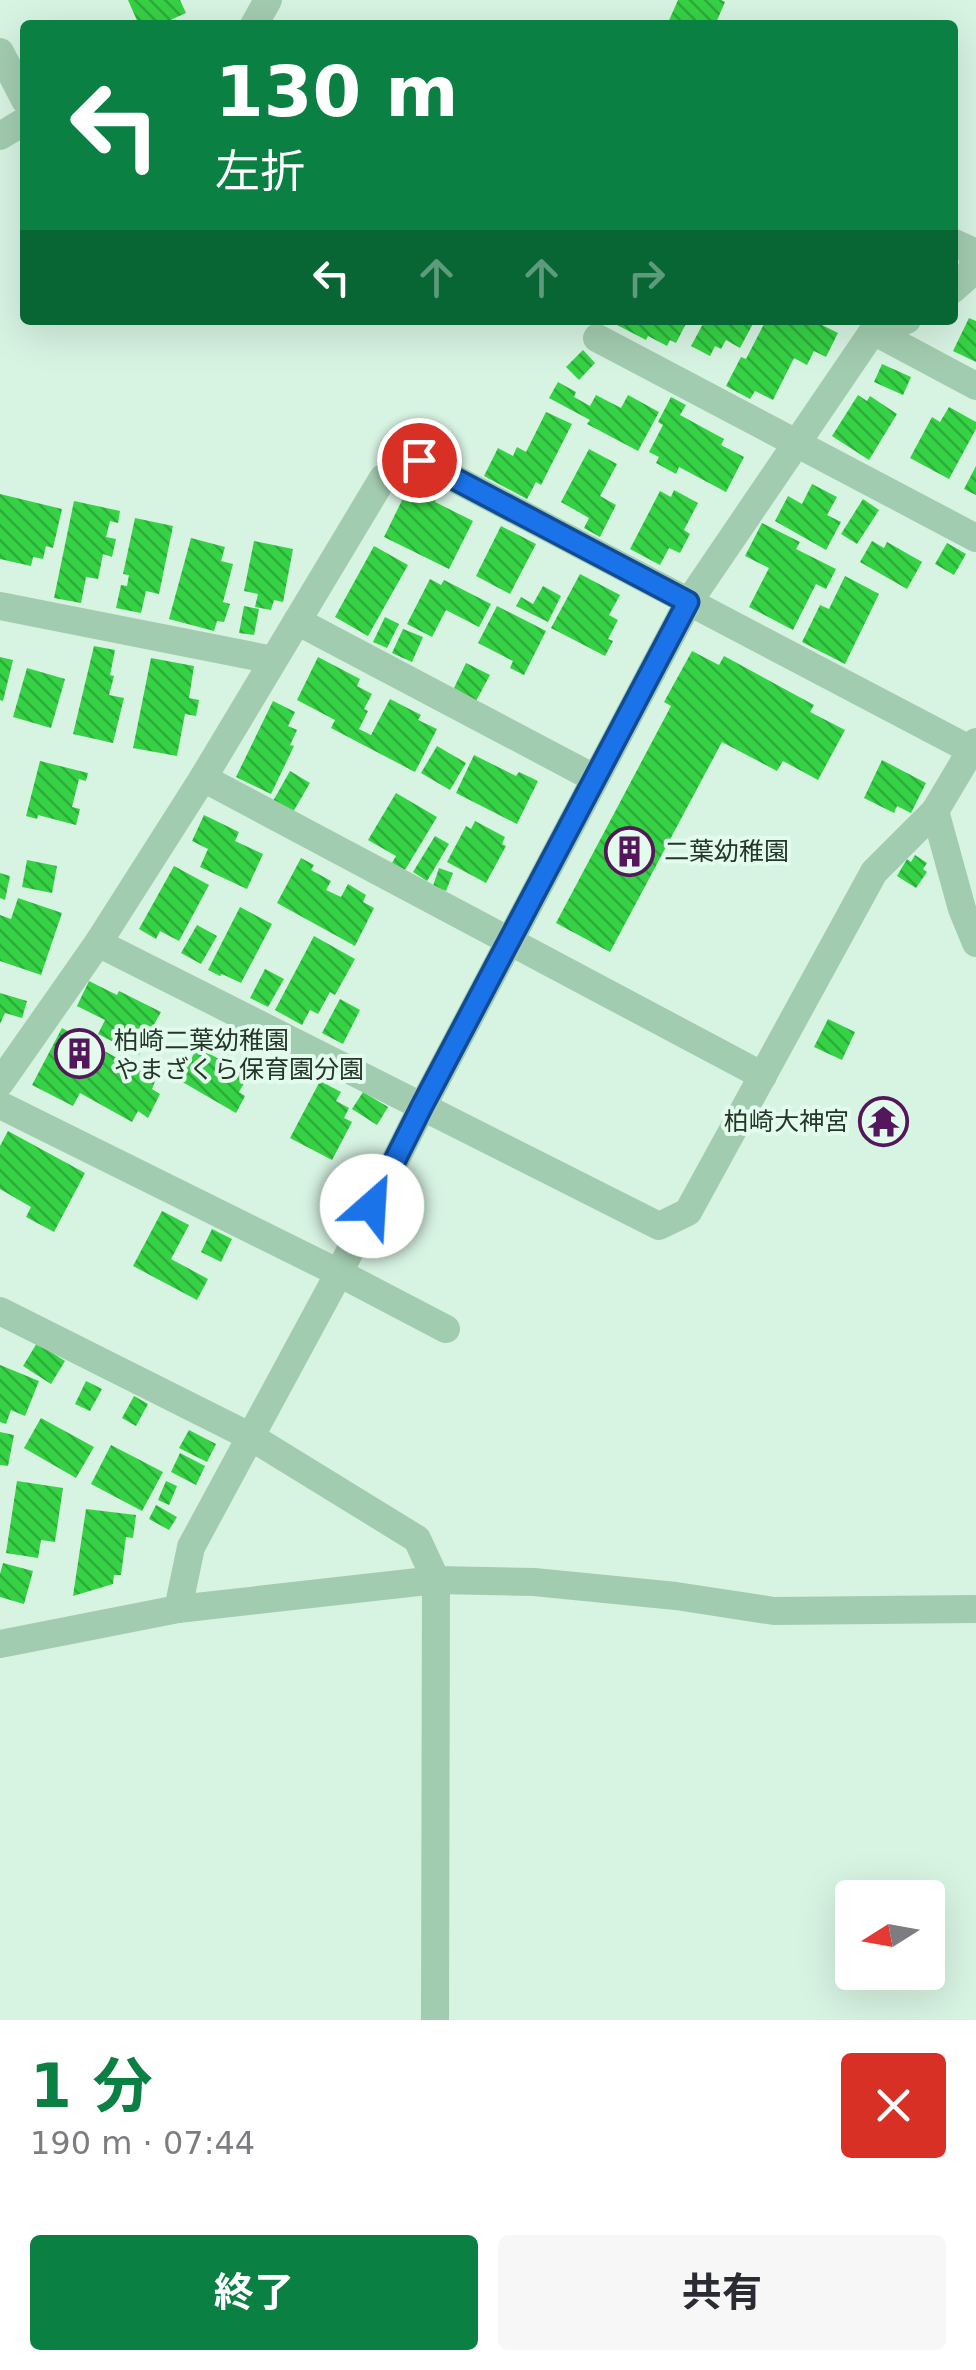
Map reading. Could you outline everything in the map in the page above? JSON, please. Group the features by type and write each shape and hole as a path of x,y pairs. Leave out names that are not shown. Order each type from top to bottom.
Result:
{"street":[{"path":"0,52 20,90"},
{"path":"958,285 970,274 976,253"},
{"path":"178,1609 192,1547 340,1273 422,1106 688,602 873,331 892,325"},
{"path":"873,331 976,386"},
{"path":"597,338 976,538"},
{"path":"0,1083 98,943 203,778 382,478 419,460 688,602 974,746 935,811 874,872 688,1212 659,1226 98,943"},
{"path":"0,606 273,660"},
{"path":"297,621 594,778"},
{"path":"203,778 763,1076"},
{"path":"935,811 962,910 976,943"},
{"path":"0,1106 446,1329"},
{"path":"0,1310 250,1437 417,1539 436,1580 435,2020"},
{"path":"0,1644 178,1609 436,1580 534,1582 676,1596 774,1611 976,1608"}],"building":[{"path":"128,0 180,0 186,13 170,20 137,20"},
{"path":"678,0 725,2 717,20 669,20"},
{"path":"969,318 976,321 976,362 953,351"},
{"path":"617,325 685,325 676,343 670,340 667,346 648,336 646,340"},
{"path":"702,325 752,325 740,348 726,340 721,349 715,346 710,356 691,346"},
{"path":"763,325 822,325 838,333 826,357 814,351 807,365 794,358 773,400 755,391 750,399 726,386 741,357 746,359"},
{"path":"583,350 595,363 579,380 566,367"},
{"path":"882,364 911,377 903,395 874,382"},
{"path":"558,382 590,406 596,395 621,408 628,395 659,412 638,451 549,398"},
{"path":"858,395 867,401 870,396 897,414 869,460 832,436"},
{"path":"671,397 686,405 680,415 724,439 721,445 744,457 726,492 679,467 676,474 656,463 659,457 649,452"},
{"path":"949,407 976,422 976,429 949,479 910,458 932,417 940,422"},
{"path":"546,412 572,424 541,485 536,482 527,499 484,476 498,448 513,456 517,447 526,452"},
{"path":"589,449 617,464 600,496 616,505 600,537 584,528 589,518 561,502"},
{"path":"976,466 976,495 964,489"},
{"path":"410,484 473,521 449,569 384,537"},
{"path":"812,484 837,497 827,515 841,522 826,550 775,521 788,496 802,504"},
{"path":"674,490 698,503 684,530 690,534 680,553 669,548 660,565 630,549 660,491 671,497"},
{"path":"0,494 62,509 53,548 46,546 43,559 33,557 31,566 0,559"},
{"path":"863,499 879,510 857,544 841,534"},
{"path":"74,501 120,511 118,523 110,521 106,537 116,539 112,557 103,554 98,579 86,577 81,603 54,598"},
{"path":"135,518 173,526 159,594 146,591 141,613 116,608 121,585 127,586 129,575 123,574"},
{"path":"762,523 800,542 796,549 836,569 826,589 816,584 793,630 749,607 769,568 745,556"},
{"path":"501,526 536,544 510,594 476,576"},
{"path":"191,538 225,547 221,561 233,564 223,602 230,604 224,622 217,621 214,631 169,619"},
{"path":"254,541 293,549 283,602 274,600 271,610 255,607 258,594 244,591"},
{"path":"872,541 884,548 887,542 922,562 907,589 860,562"},
{"path":"947,543 966,554 954,575 935,564"},
{"path":"374,546 408,565 368,636 335,617"},
{"path":"580,574 620,595 609,615 618,620 605,656 551,628"},
{"path":"845,576 879,594 845,664 802,642 820,605 829,609"},
{"path":"430,579 441,585 444,580 491,604 479,627 446,610 432,637 407,624"},
{"path":"543,586 561,596 548,622 516,606 521,597 533,604"},
{"path":"244,606 259,609 254,635 239,633"},
{"path":"497,606 546,631 524,675 510,668 513,661 478,643"},
{"path":"385,617 399,624 387,648 373,642"},
{"path":"403,629 423,637 412,662 392,653"},
{"path":"94,646 115,650 109,695 124,698 113,743 73,734"},
{"name":"二葉幼稚園","path":"692,651 719,665 724,656 814,705 810,712 845,730 818,780 783,761 777,771 722,742 610,952 556,923 671,706 664,702"},
{"path":"0,657 13,660 3,701 0,700"},
{"path":"318,657 360,679 357,686 372,694 359,729 371,735 390,699 421,715 418,720 437,729 415,772 331,728 335,720 297,700"},
{"path":"151,658 194,666 189,698 199,700 196,716 185,714 177,756 133,748"},
{"path":"466,663 490,675 476,701 454,688"},
{"path":"27,668 65,679 51,728 13,717"},
{"path":"273,701 295,712 288,726 297,730 290,745 294,746 271,794 236,777"},
{"path":"437,746 466,763 450,790 421,773"},
{"path":"474,755 516,776 519,772 538,781 517,824 456,793"},
{"path":"882,760 926,783 911,813 897,806 894,813 864,798"},
{"path":"40,761 88,773 86,781 79,779 72,807 80,809 76,825 38,815 37,819 26,816"},
{"path":"290,771 310,783 293,812 273,801"},
{"path":"396,793 437,817 405,870 392,863 396,856 368,840"},
{"path":"204,815 239,832 235,841 263,854 247,889 200,867 208,849 192,841"},
{"path":"475,821 505,837 502,844 506,846 486,883 447,862 466,826 471,829"},
{"path":"435,836 449,844 427,881 413,872"},
{"path":"915,855 927,863 923,869 927,872 916,888 897,876 907,859 911,862"},
{"path":"301,858 314,865 311,870 331,881 326,890 341,897 348,884 366,895 363,902 374,908 355,946 277,903"},
{"path":"27,860 57,866 52,893 22,887"},
{"path":"174,866 209,885 179,941 160,931 156,939 139,929"},
{"path":"439,868 453,873 446,891 433,886"},
{"path":"0,873 10,876 5,900 0,898"},
{"path":"18,898 62,913 41,975 0,961 0,915 11,919"},
{"path":"240,907 272,924 241,983 208,970"},
{"path":"197,925 217,936 201,964 181,953"},
{"path":"314,936 355,959 335,995 330,992 318,1014 310,1010 302,1025 275,1010"},
{"path":"265,969 284,979 268,1007 250,998"},
{"path":"89,981 161,1012 152,1028 166,1034 158,1049 144,1043 139,1055 98,1034 105,1020 77,1006"},
{"path":"0,993 27,1001 22,1018 5,1013 0,1024"},
{"path":"340,999 360,1010 343,1044 322,1033"},
{"path":"828,1019 855,1032 842,1060 814,1047"},
{"name":"柏崎二葉幼稚園 やまざくら保育園分園","path":"62,1028 156,1079 152,1089 160,1094 148,1118 138,1111 132,1122 80,1093 73,1106 32,1085"},
{"path":"198,1047 248,1076 239,1092 245,1096 236,1113 179,1080"},
{"path":"320,1081 341,1092 336,1101 349,1108 344,1118 352,1122 332,1160 290,1138"},
{"path":"363,1092 388,1107 377,1125 352,1109"},
{"path":"8,1131 85,1173 54,1232 26,1217 31,1207 0,1189 0,1146"},
{"path":"162,1211 189,1225 171,1259 208,1279 197,1300 133,1266"},
{"path":"212,1229 232,1239 221,1262 201,1252"},
{"path":"37,1343 65,1361 51,1384 23,1366"},
{"path":"0,1365 39,1381 25,1416 11,1410 6,1424 0,1422"},
{"path":"86,1381 102,1389 90,1411 75,1404"},
{"path":"134,1396 148,1404 136,1426 122,1418"},
{"path":"41,1418 94,1447 76,1478 24,1448"},
{"path":"189,1430 216,1444 207,1462 179,1448"},
{"path":"0,1432 14,1435 8,1466 0,1465"},
{"path":"111,1445 163,1472 142,1511 91,1484"},
{"path":"180,1453 205,1466 196,1485 171,1472"},
{"path":"17,1481 63,1488 55,1542 41,1540 38,1558 6,1553"},
{"path":"166,1481 177,1486 169,1505 158,1500"},
{"path":"156,1505 177,1517 169,1530 149,1519"},
{"path":"86,1509 136,1515 133,1538 126,1537 121,1575 114,1575 113,1584 73,1596"},
{"path":"3,1563 33,1571 24,1604 0,1597"}],"place":[{"name":"二葉幼稚園","path":"629,851"},
{"name":"柏崎二葉幼稚園 やまざくら保育園分園","path":"79,1054"},
{"name":"柏崎大神宮","path":"884,1121"}],"route":[{"path":"372,1206 688,602 419,460"}]}
